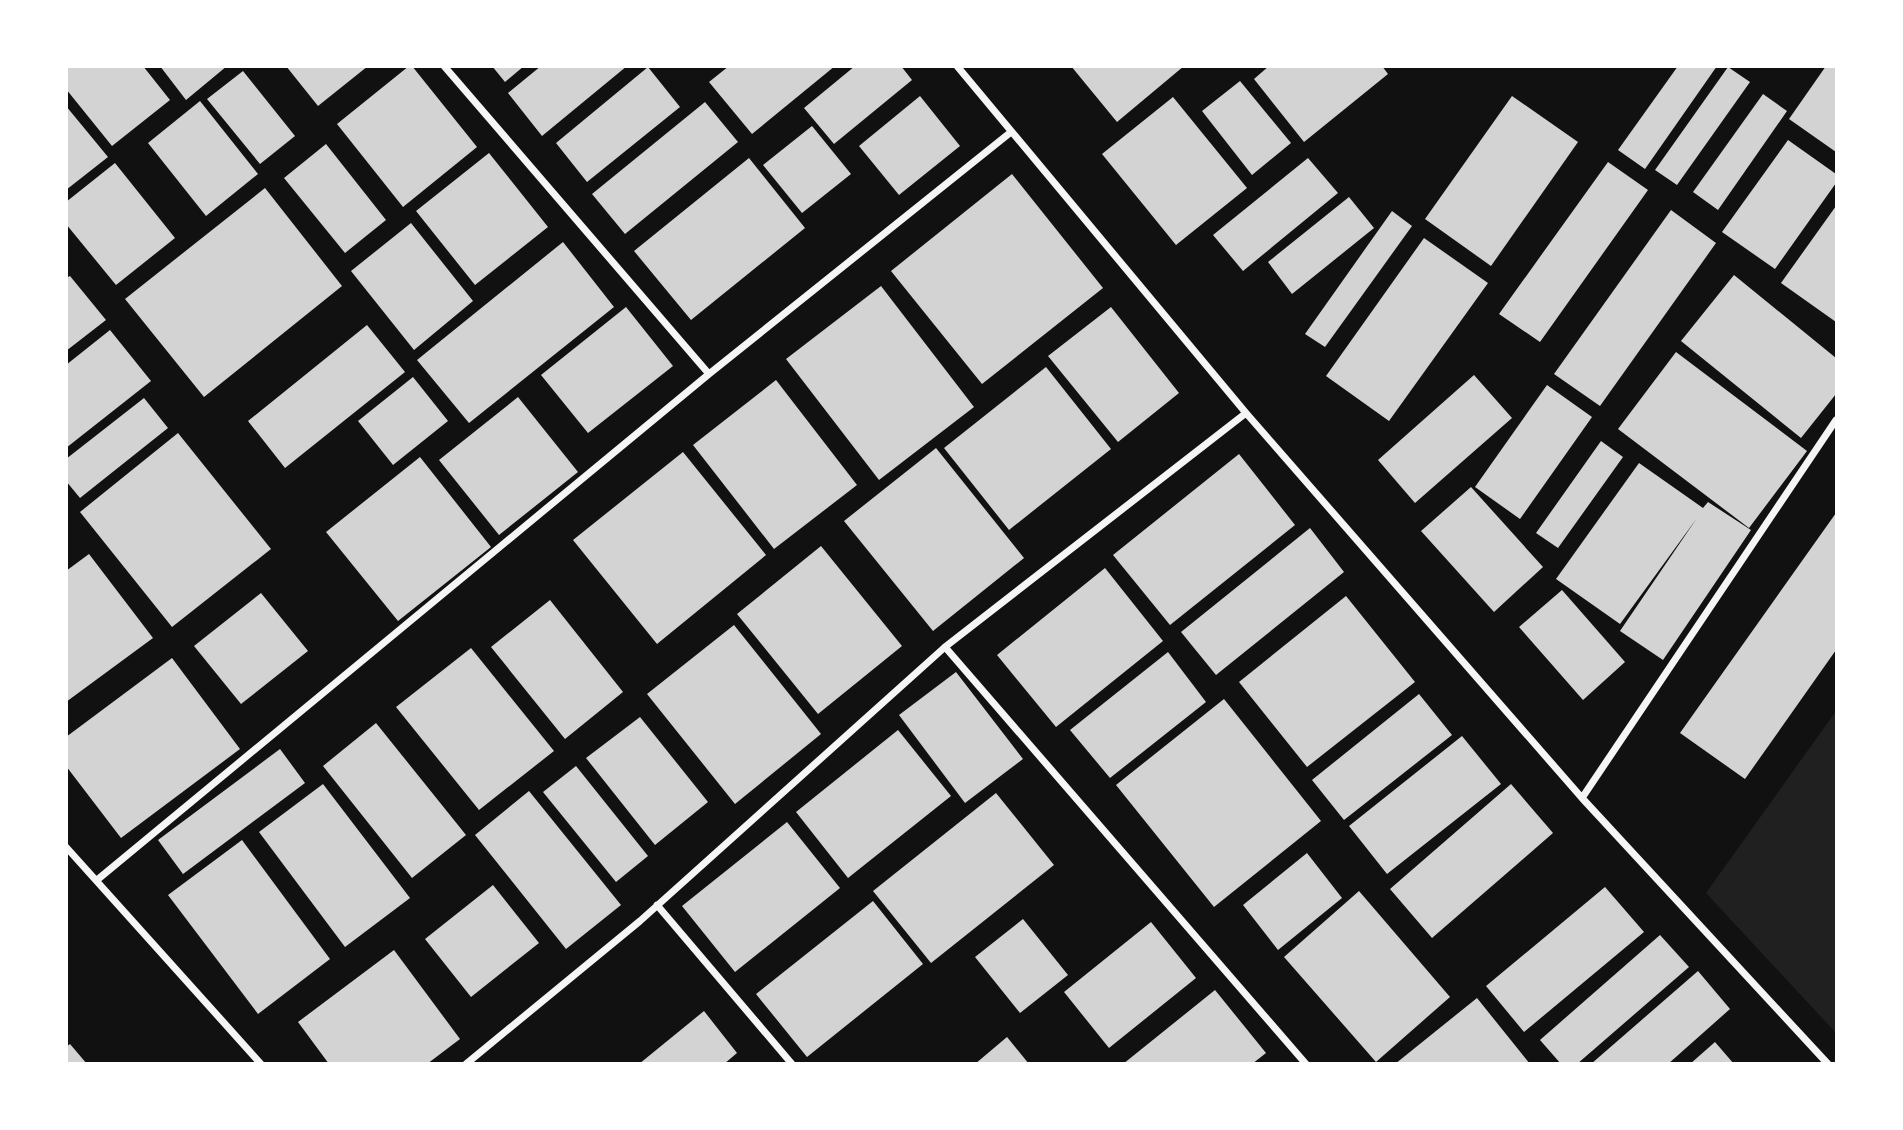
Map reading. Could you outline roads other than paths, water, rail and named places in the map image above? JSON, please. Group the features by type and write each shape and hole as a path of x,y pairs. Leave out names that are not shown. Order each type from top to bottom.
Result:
{"street":[{"path":"444,66 709,374"},
{"path":"957,66 1246,413 1581,798 1828,1063"},
{"path":"97,880 709,374 1011,132"},
{"path":"466,1063 657,905 945,647 1246,413"},
{"path":"1581,798 1836,420"},
{"path":"945,647 1306,1063"},
{"path":"66,846 261,1063"},
{"path":"657,905 792,1063"}]}
